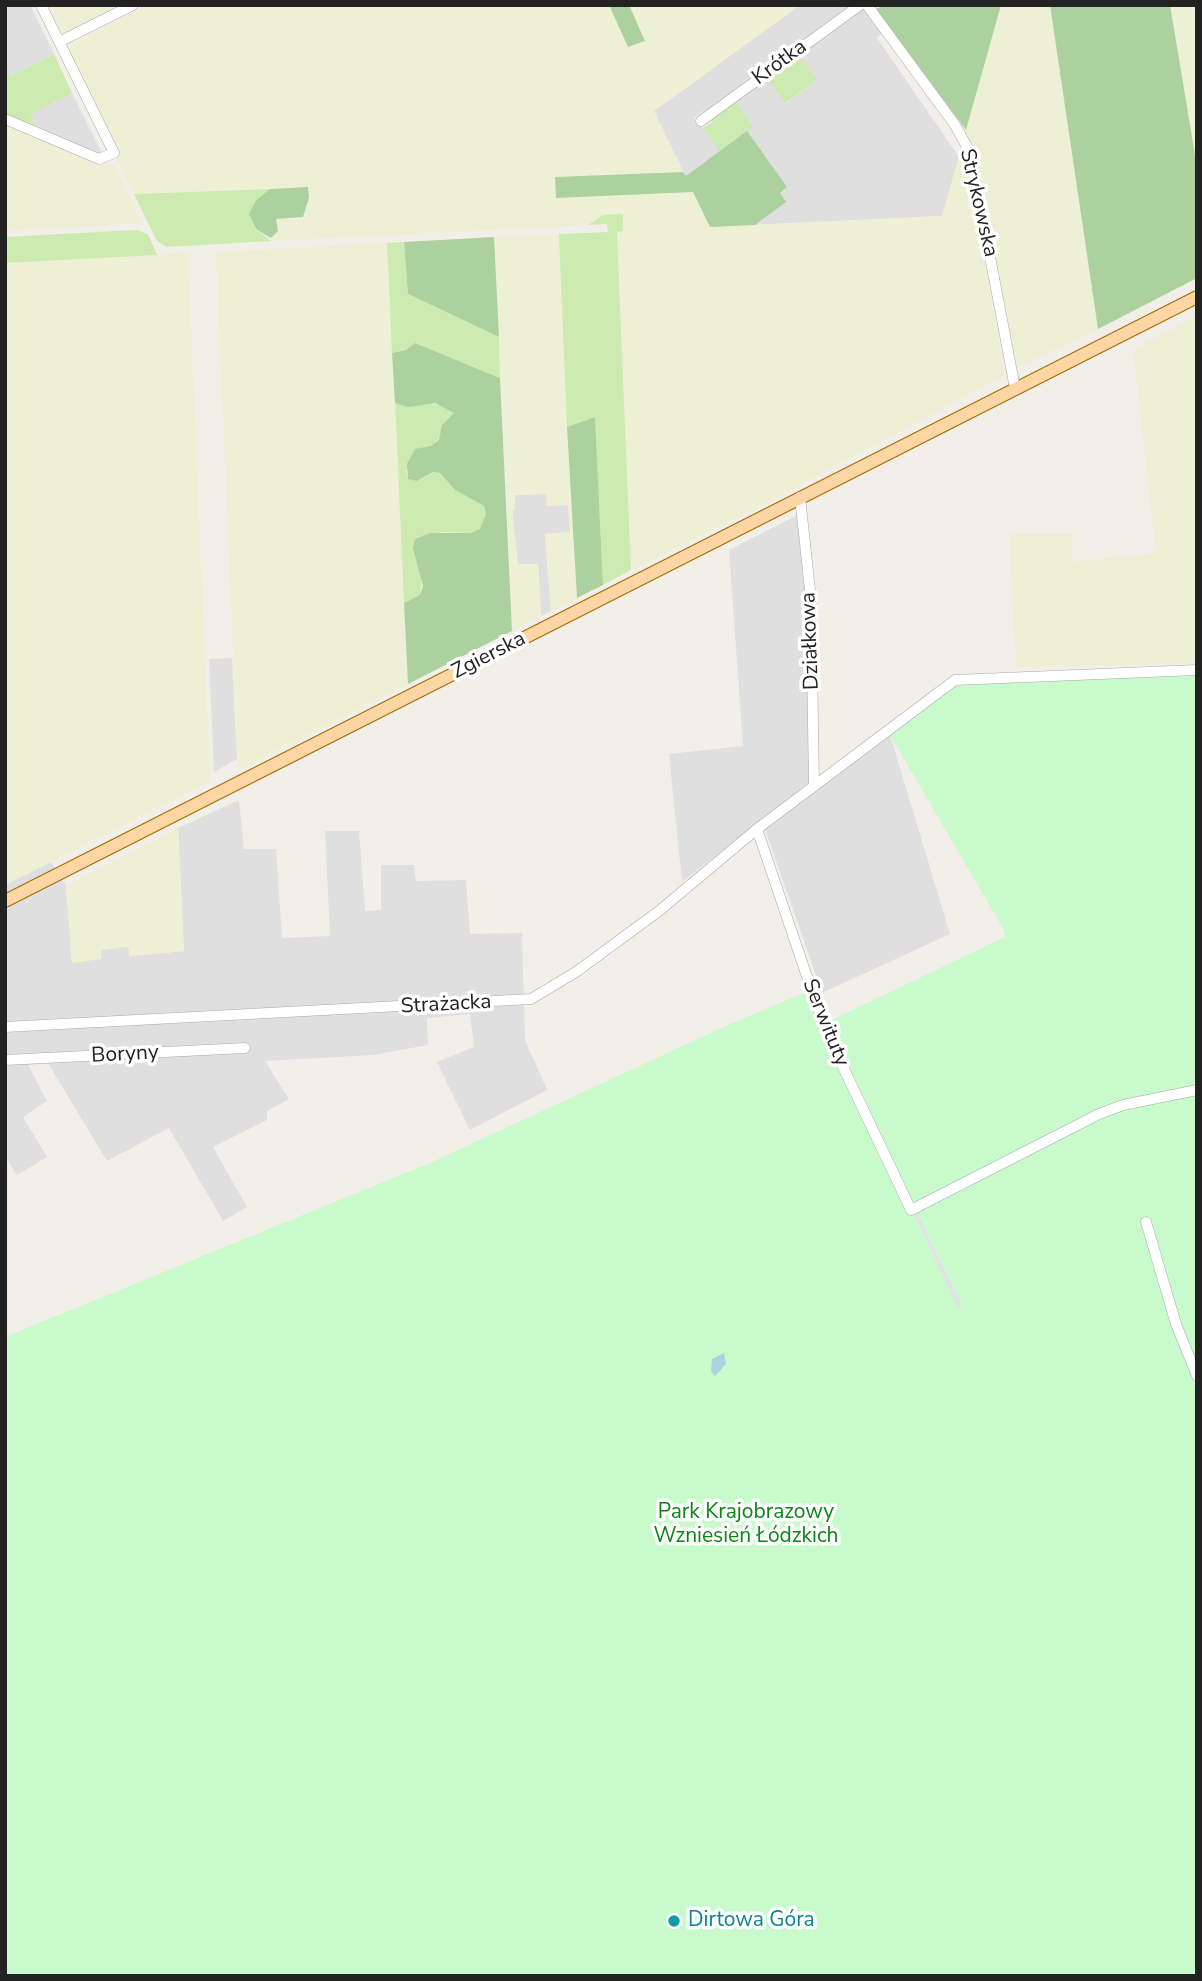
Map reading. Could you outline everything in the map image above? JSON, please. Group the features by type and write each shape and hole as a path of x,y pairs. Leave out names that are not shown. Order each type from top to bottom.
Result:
{"main road":[{"name":"Zgierska","path":"5,901 1197,297"}],"street":[{"path":"5,119 99,159 114,153 41,5"},
{"path":"60,42 133,5"},
{"name":"Krótka","path":"701,121 860,5"},
{"name":"Strykowska","path":"867,5 955,125 970,152 1015,388"},
{"name":"Działkowa","path":"800,497 811,599 814,785"},
{"name":"Strażacka","path":"5,1027 531,999 576,972 659,911 757,829 955,680 1197,670"},
{"name":"Serwituty","path":"757,829 824,1027 911,1210 1099,1114 1123,1105 1197,1090"},
{"name":"Boryny","path":"5,1060 245,1048"},
{"path":"1146,1222 1175,1324 1197,1376"}],"shaded area":[{"path":"5,5 30,5 54,54 11,76 5,65"},
{"path":"800,5 854,5 706,113 703,111 694,118 721,150 735,101 767,78 786,103 817,80 799,54 863,8 882,34 877,38 959,157 943,216 710,227 654,111"},
{"path":"72,93 102,153 99,156 36,128 29,115"},
{"path":"546,494 569,505 570,532 545,534 551,611 541,616 538,565 518,565 512,511 515,509 514,495"},
{"path":"800,514 807,629 810,782 682,882 669,754 743,746 729,550"},
{"path":"232,658 237,759 214,772 209,659"},
{"path":"890,735 950,934 822,993 765,829"},
{"path":"239,800 244,849 276,849 282,938 330,936 325,831 359,831 365,911 381,910 381,865 414,865 416,881 466,880 470,934 522,933 525,1040 547,1090 470,1130 437,1062 474,1047 470,1014 427,1018 428,1045 373,1055 265,1061 289,1099 267,1111 267,1120 213,1147 247,1207 223,1221 169,1128 107,1161 48,1063 28,1065 47,1101 23,1117 47,1157 17,1175 5,1156 5,885 51,862 66,886 72,963 101,950 128,946 130,956 184,951 178,828"},
{"path":"915,1208 962,1306 958,1308 912,1210"}],"green space":[{"path":"45,5 122,5 64,35 58,32"},
{"path":"148,5 609,5 628,47 645,40 629,5 800,5 654,111 683,172 556,177 693,192 710,227 942,216 961,149 969,172 1005,375 763,505 631,570 617,231 603,215 588,225 271,241 278,231 276,219 298,219 308,187 134,194 68,53 69,45"},
{"path":"609,5 629,5 645,41 628,47"},
{"path":"885,5 1001,5 966,130 876,9"},
{"path":"1001,5 1050,5 1098,329 1016,368 981,174 966,130"},
{"path":"1050,5 1170,5 1197,167 1197,278 1098,329"},
{"path":"1170,5 1197,5 1197,151 1194,152"},
{"path":"54,54 72,93 30,115 36,128 5,115 5,65 11,76"},
{"path":"799,54 817,80 785,103 767,78"},
{"path":"735,101 753,127 720,151 703,128 712,122 710,119"},
{"path":"5,120 115,167 142,223 5,231"},
{"path":"747,131 787,187 780,193 786,202 755,225 710,227 693,192 556,198 555,177 683,172 686,176"},
{"path":"308,187 309,198 303,217 276,219 278,231 271,238 257,230 249,214 256,200 270,189"},
{"path":"270,189 256,200 250,214 257,230 271,241 167,247 157,241 134,194"},
{"path":"623,214 623,231 617,232 631,570 603,585 595,418 567,427 559,234 608,232 607,224 588,225 603,215"},
{"path":"136,230 148,234 157,255 5,263 5,237"},
{"path":"559,234 577,598 551,611 545,534 570,532 568,505 547,506 546,494 515,495 515,509 512,511 518,564 538,564 541,616 512,631 494,237"},
{"path":"494,237 499,337 408,294 404,242"},
{"path":"404,242 408,294 499,337 500,378 415,343 406,350 392,353 387,243"},
{"path":"387,243 408,684 238,770 216,252"},
{"path":"188,253 210,781 5,885 5,263"},
{"path":"1197,316 1197,664 1016,667 1009,534 1073,534 1072,562 1156,553 1133,350"},
{"path":"415,343 500,378 512,631 408,684 404,603 420,595 423,586 413,548 415,539 430,533 470,533 480,529 486,514 484,506 455,490 440,473 433,472 417,481 408,479 407,464 415,449 431,446 439,440 442,425 454,413 435,403 408,407 395,403 392,353 406,350"},
{"path":"427,402 454,413 441,437 406,471 408,478 417,481 434,472 440,473 455,490 484,506 486,514 480,529 470,533 441,532 422,579 420,595 404,603 395,403 408,407"},
{"path":"595,417 603,585 577,598 567,427"},
{"name":"Park Krajobrazowy Wzniesień Łódzkich","path":"1197,673 1197,1976 5,1976 5,1337 430,1163 730,1024 804,993 821,1025 1005,937 1004,930 890,735 960,681"},
{"path":"178,828 184,951 130,956 128,947 101,950 101,959 72,963 66,886"}],"water":[{"path":"724,1353 726,1364 715,1376 711,1371 712,1359"}],"place":[{"name":"Dirtowa Góra","path":"674,1921"}]}
